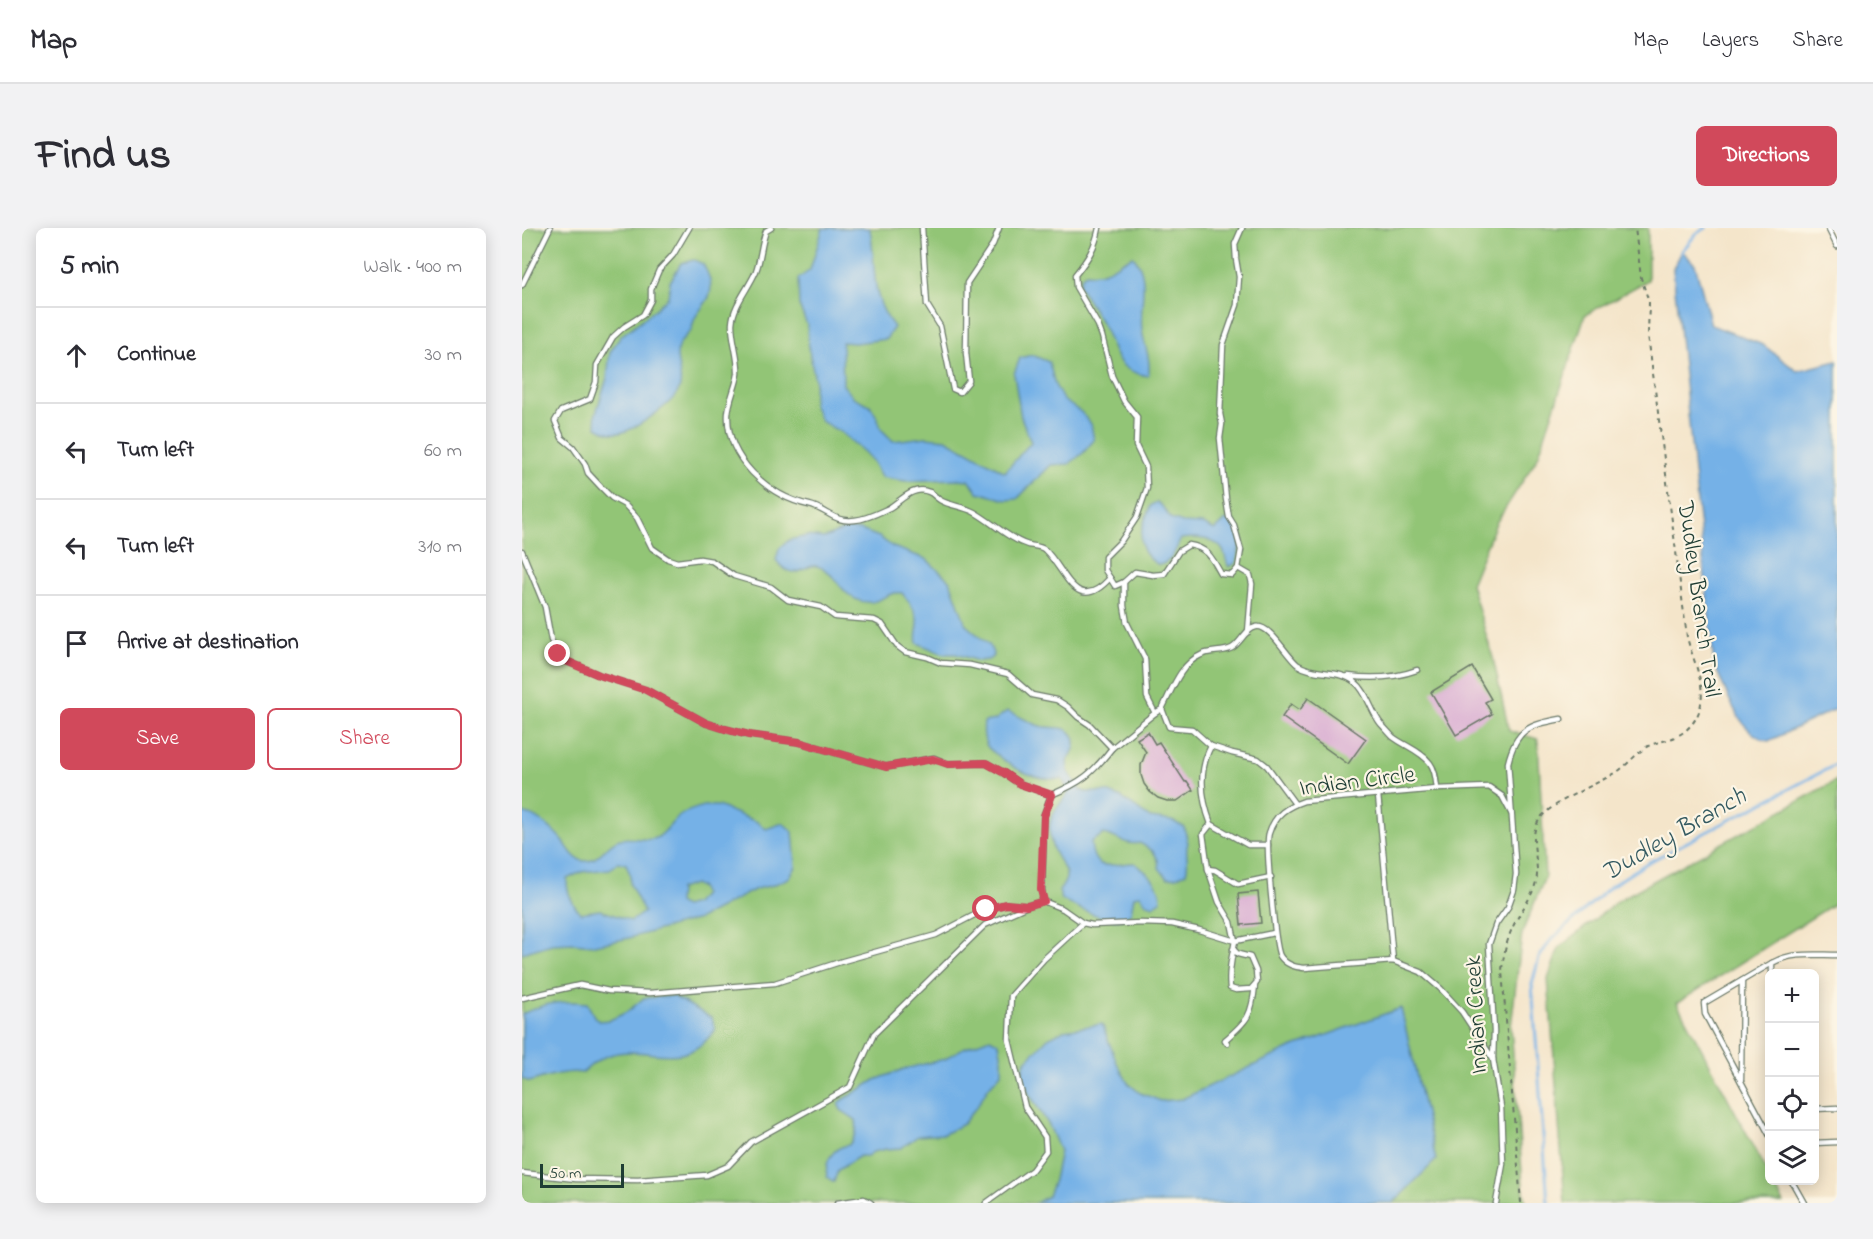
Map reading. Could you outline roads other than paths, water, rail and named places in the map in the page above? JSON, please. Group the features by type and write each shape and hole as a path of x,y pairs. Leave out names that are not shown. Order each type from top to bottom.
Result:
{"lane":[{"path":"522,285 550,228"},
{"path":"689,228 673,255 659,270 651,289 651,300 643,315 613,337 597,365 596,382 590,399 561,411 555,421 561,438 573,447 585,464 588,473 606,492 625,505 638,518 652,548 668,560 676,562 700,559 712,561 734,576 771,587 788,600 821,607 835,617 874,620 882,624 897,646 905,652 941,663 970,665 1008,674 1032,695 1057,700 1068,707 1090,725 1112,748"},
{"path":"771,228 766,231 757,268 736,310 732,324 738,374 728,411 728,427 735,449 746,466 770,487 840,521 869,517 891,507 903,496 917,490 929,492 939,500 973,511 1009,536 1043,549 1071,586 1085,592 1100,590 1110,578"},
{"path":"922,228 927,305 940,326 953,389 960,392 969,381 966,353 967,283 993,244 999,228"},
{"path":"1099,228 1096,244 1075,275 1076,287 1098,325 1112,376 1124,401 1137,417 1136,446 1146,467 1147,477 1147,488 1137,517 1121,541 1105,557 1105,570 1115,586 1124,582 1135,572 1164,574 1179,551 1189,545 1201,547 1213,559 1221,574 1232,575 1238,568 1241,550 1234,525 1229,517 1226,498 1220,414 1223,345 1237,305 1239,277 1235,244 1242,228"},
{"path":"1828,228 1837,246"},
{"path":"522,551 545,607 551,640 564,660 599,675 646,690 706,723 725,729 799,742 886,767 933,759 948,764 986,763 1020,784 1052,795 1091,774 1112,748 1162,709 1180,675 1192,660 1203,654 1232,648 1256,627 1263,628 1274,637 1288,657 1299,666 1312,670 1366,678 1404,674 1417,670"},
{"path":"1238,568 1250,575 1252,584 1248,632"},
{"path":"1124,582 1127,623 1144,659 1147,697 1155,713"},
{"path":"1346,676 1357,683 1379,721 1393,736 1429,761 1434,769 1437,789"},
{"path":"1162,709 1169,727 1192,729 1211,746 1258,759 1267,766 1295,804"},
{"name":"Indian Creek","path":"1496,1203 1503,1164 1501,1107 1493,1059 1494,1031 1489,944 1496,924 1508,906 1514,890 1516,874 1508,763 1512,745 1522,732 1540,723 1561,719"},
{"path":"1211,746 1204,758 1202,770 1203,805 1211,824 1248,845 1268,845"},
{"name":"Indian Circle","path":"1493,1059 1462,1012 1421,972 1393,961 1304,968 1290,966 1280,956 1274,933 1268,835 1275,819 1286,808 1304,801 1437,789 1489,787 1503,796 1511,813"},
{"path":"1044,901 1041,890 1044,816 1052,795"},
{"path":"1378,795 1393,961"},
{"path":"1211,824 1203,834 1208,869 1219,902 1231,922 1235,942 1230,988 1251,989 1255,984"},
{"path":"1208,869 1215,870 1238,884 1270,877"},
{"path":"522,1173 576,1179 639,1180 707,1175 728,1166 751,1142 850,1087 874,1034 985,925 1027,906 1044,901 1063,909 1083,923 1092,925 1172,924 1235,942 1274,933"},
{"path":"522,998 580,985 609,991 650,993 775,983 936,935 986,909 1006,904 1027,906"},
{"path":"986,1203 1032,1170 1046,1151 1045,1137 1025,1107 1009,1040 1011,996 1044,959 1083,923"},
{"path":"1227,1043 1226,1040 1243,1025 1253,1009 1257,982 1256,971 1250,957 1238,954 1233,949"},
{"path":"1767,1131 1705,1014 1704,1004 1783,957 1837,955"},
{"path":"1772,963 1772,969"},
{"path":"1741,1082 1742,981"},
{"path":"1819,1109 1837,1108"},
{"path":"1819,1143 1837,1142"},
{"path":"1794,1185 1804,1203"},
{"path":"837,1203 864,1198 871,1203"}],"water":[{"path":"823,228 869,228 870,230 877,293 886,316 894,327 886,339 855,343 842,342 843,385 853,397 870,405 881,429 893,441 926,437 946,439 1005,472 1031,442 1021,417 1014,374 1020,358 1032,355 1049,362 1055,385 1063,400 1081,412 1091,424 1094,440 1069,464 1051,465 1017,499 1006,500 978,492 969,480 905,481 881,477 873,462 864,452 842,433 821,421 813,404 815,380 807,325 799,305 798,279 810,270"},
{"path":"1682,251 1695,264 1711,325 1763,345 1797,371 1837,361 1837,708 1769,741 1749,730 1742,721 1714,664 1673,269"},
{"path":"1133,256 1142,273 1141,321 1148,359 1148,376 1128,370 1122,365 1079,285 1081,277 1086,273 1100,273"},
{"path":"694,260 703,264 706,269 710,292 695,318 691,331 677,350 681,381 678,392 647,420 623,432 616,433 600,429 597,427 595,416 607,378 610,352 621,336 668,297 670,282 681,263"},
{"path":"1157,502 1171,519 1183,523 1203,524 1215,530 1226,520 1234,522 1242,537 1236,563 1229,567 1218,545 1197,538 1181,539 1173,555 1164,563 1159,565 1151,559 1145,553 1141,538 1151,505"},
{"path":"846,529 861,530 879,537 893,547 926,559 950,581 966,625 990,646 994,656 988,660 978,661 956,654 944,654 917,643 917,619 902,593 892,594 872,602 858,600 845,591 823,569 813,566 799,572 792,572 776,560 779,549 789,540 807,536 824,538"},
{"path":"1007,711 1040,726 1062,728 1070,732 1075,744 1067,761 1068,771 1079,789 1085,792 1107,792 1122,798 1150,818 1172,821 1184,827 1188,843 1187,869 1186,873 1176,877 1167,878 1159,868 1153,851 1140,843 1126,842 1104,834 1091,842 1095,860 1100,864 1135,863 1145,871 1159,889 1161,901 1153,906 1146,903 1140,895 1134,896 1131,913 1116,919 1091,913 1061,899 1059,891 1066,880 1066,872 1052,847 1050,825 1055,812 1069,792 1062,779 1044,778 1027,773 1011,765 988,747 983,731 984,722 995,720"},
{"path":"703,806 718,806 757,822 766,829 783,823 793,832 796,867 789,878 756,889 699,919 594,945 552,944 522,953 522,813 545,823 559,836 573,855 578,859 589,861 622,838 648,840 658,837 675,819","holes":["618,862 626,864 630,874 630,884 644,912 631,921 600,910 580,913 570,897 567,879 581,872 610,869","694,884 701,888 703,894 695,904 684,907 678,903 679,889"]},
{"path":"673,996 712,1018 715,1030 703,1044 677,1055 624,1052 602,1058 582,1073 562,1073 529,1082 522,1078 522,1014 553,1003 578,1002 587,1003 599,1021 610,1020 627,1012 644,998"},
{"path":"1401,1008 1436,1160 1393,1203 1036,1203 1048,1196 1060,1151 1049,1125 1028,1092 1022,1076 1025,1062 1048,1038 1064,1030 1102,1024 1117,1063 1128,1083 1140,1093 1161,1101 1182,1099 1291,1048"},
{"path":"990,1038 999,1043 1002,1072 963,1124 944,1134 918,1136 901,1148 886,1149 867,1156 860,1156 838,1170 834,1182 827,1177 828,1160 838,1149 849,1145 856,1130 856,1120 841,1110 838,1103 875,1080 904,1069 945,1059 961,1049"}],"waterway":[{"name":"Dudley Branch","path":"1682,254 1697,233 1706,228"},
{"name":"Dudley Branch","path":"1548,1203 1532,984 1539,958 1550,941 1611,886 1647,863 1837,764"}]}
